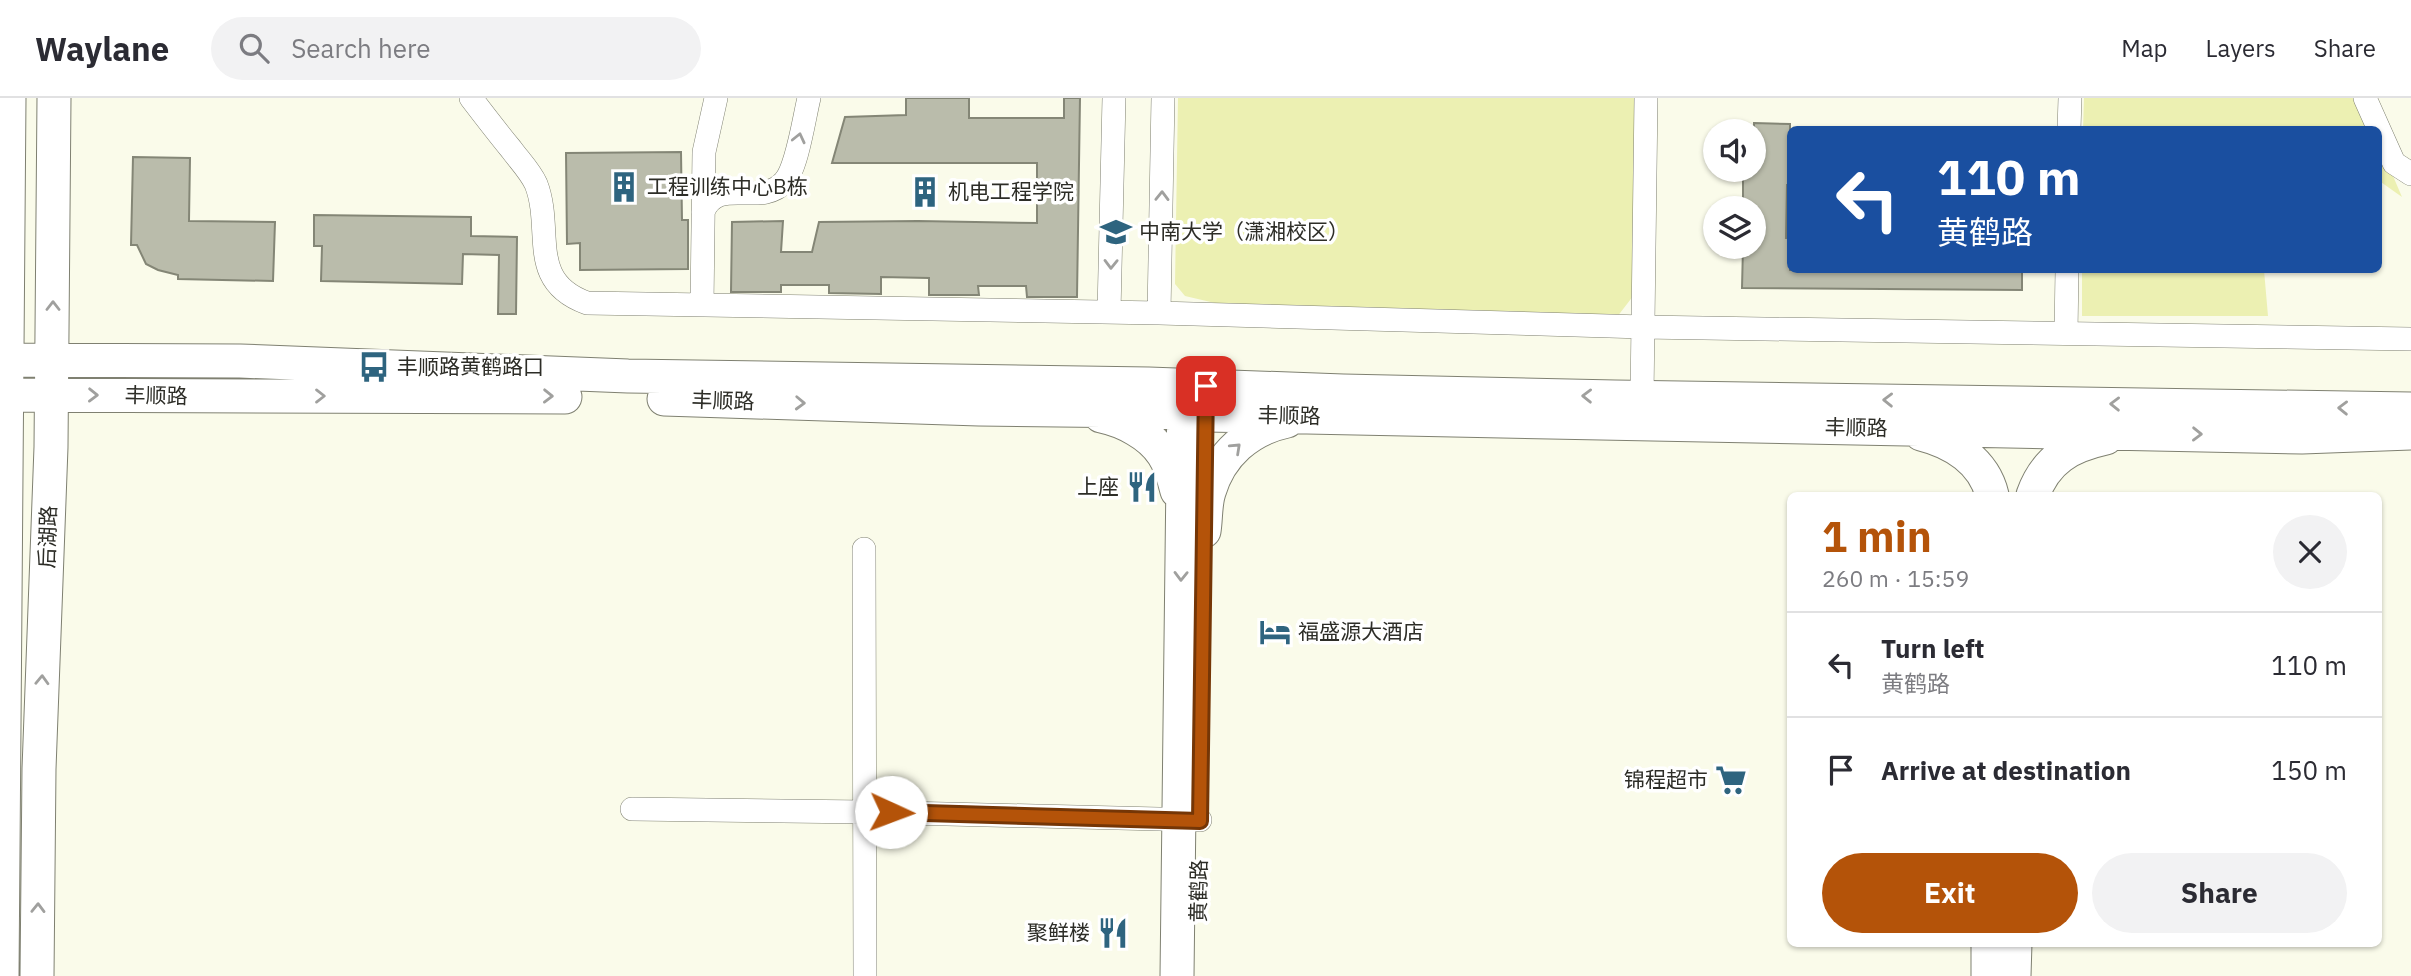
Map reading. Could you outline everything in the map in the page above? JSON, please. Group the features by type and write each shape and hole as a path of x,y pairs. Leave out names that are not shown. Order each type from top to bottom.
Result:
{"main road":[{"path":"2,976 5,136 9,98"},
{"name":"后湖路","path":"37,976 39,769 52,395 54,98"},
{"path":"4,360 240,361 1195,400 1642,397 1995,416 1993,492"},
{"name":"丰顺路","path":"3,395 492,395 1068,410 1195,400 1314,417 1880,428 1995,416 2029,416 2129,432 2302,437 2411,433"},
{"name":"黄鹤路","path":"1195,400 1190,820 1198,976"},
{"path":"2027,492 2029,416 2411,409"},
{"path":"1068,410 1116,419 1150,440 1164,454 1193,530"},
{"path":"1193,530 1219,467 1234,447 1256,431 1277,423 1314,417"},
{"path":"1880,428 1937,438 1961,451 1977,464 1988,480 1992,492"},
{"path":"2034,492 2042,475 2054,460 2092,441 2129,432"},
{"path":"1177,976 1190,820"},
{"path":"1988,947 1989,976"},
{"path":"2014,976 2015,947"}],"street":[{"path":"471,98 536,183 547,265 562,290 573,298 603,304 1159,313 1643,327 2411,339"},
{"path":"702,305 704,161 716,98"},
{"path":"703,212 709,199 721,194 761,194 772,191 785,182 793,167 809,98"},
{"path":"1109,312 1114,98"},
{"path":"1159,313 1163,98"},
{"path":"1642,397 1646,98"},
{"path":"2069,126 2070,98"},
{"path":"2365,98 2377,126"},
{"path":"2382,136 2394,163 2411,174"},
{"path":"704,161 706,173 712,183 730,193"},
{"path":"2066,333 2067,273"},
{"path":"864,550 865,976"},
{"path":"632,809 1190,820"}],"green space":[{"path":"1178,98 1639,98 1637,291 1617,317 1215,303 1185,296 1175,284"},
{"path":"2084,98 2360,98 2371,126 2083,126"},
{"path":"2382,150 2402,197 2382,183"},
{"path":"2082,273 2264,273 2268,316 2082,316"}],"building":[{"name":"机电工程学院","path":"906,98 969,98 969,118 1064,118 1064,98 1080,98 1077,297 1027,297 1026,286 978,286 979,295 929,295 929,278 881,277 881,294 829,293 829,285 781,285 781,292 731,292 732,222 783,221 781,252 812,252 819,222 1037,223 1037,163 832,163 845,117 906,115"},
{"path":"1766,123 1790,124 1787,126 1787,273 2022,273 2022,290 1742,288 1743,259 1766,259 1766,196 1743,196 1743,182 1766,182"},
{"name":"工程训练中心B栋","path":"681,152 682,220 688,220 688,269 580,270 580,243 567,244 566,153"},
{"path":"133,157 190,158 189,221 275,222 273,281 178,279 178,275 146,264 137,245 131,245"},
{"path":"314,215 471,217 471,236 517,237 516,314 498,314 499,255 463,254 462,284 321,281 322,246 314,246"}],"place":[{"name":"工程训练中心B栋","path":"624,187"},
{"name":"机电工程学院","path":"925,192"},
{"name":"中南大学（潇湘校区）","path":"1116,232"},
{"name":"丰顺路黄鹤路口","path":"374,367"},
{"name":"上座","path":"1142,487"},
{"name":"福盛源大酒店","path":"1275,632"},
{"name":"锦程超市","path":"1731,780"},
{"name":"聚鲜楼","path":"1113,933"}],"route":[{"path":"891,812 1200,821 1206,386"}]}
